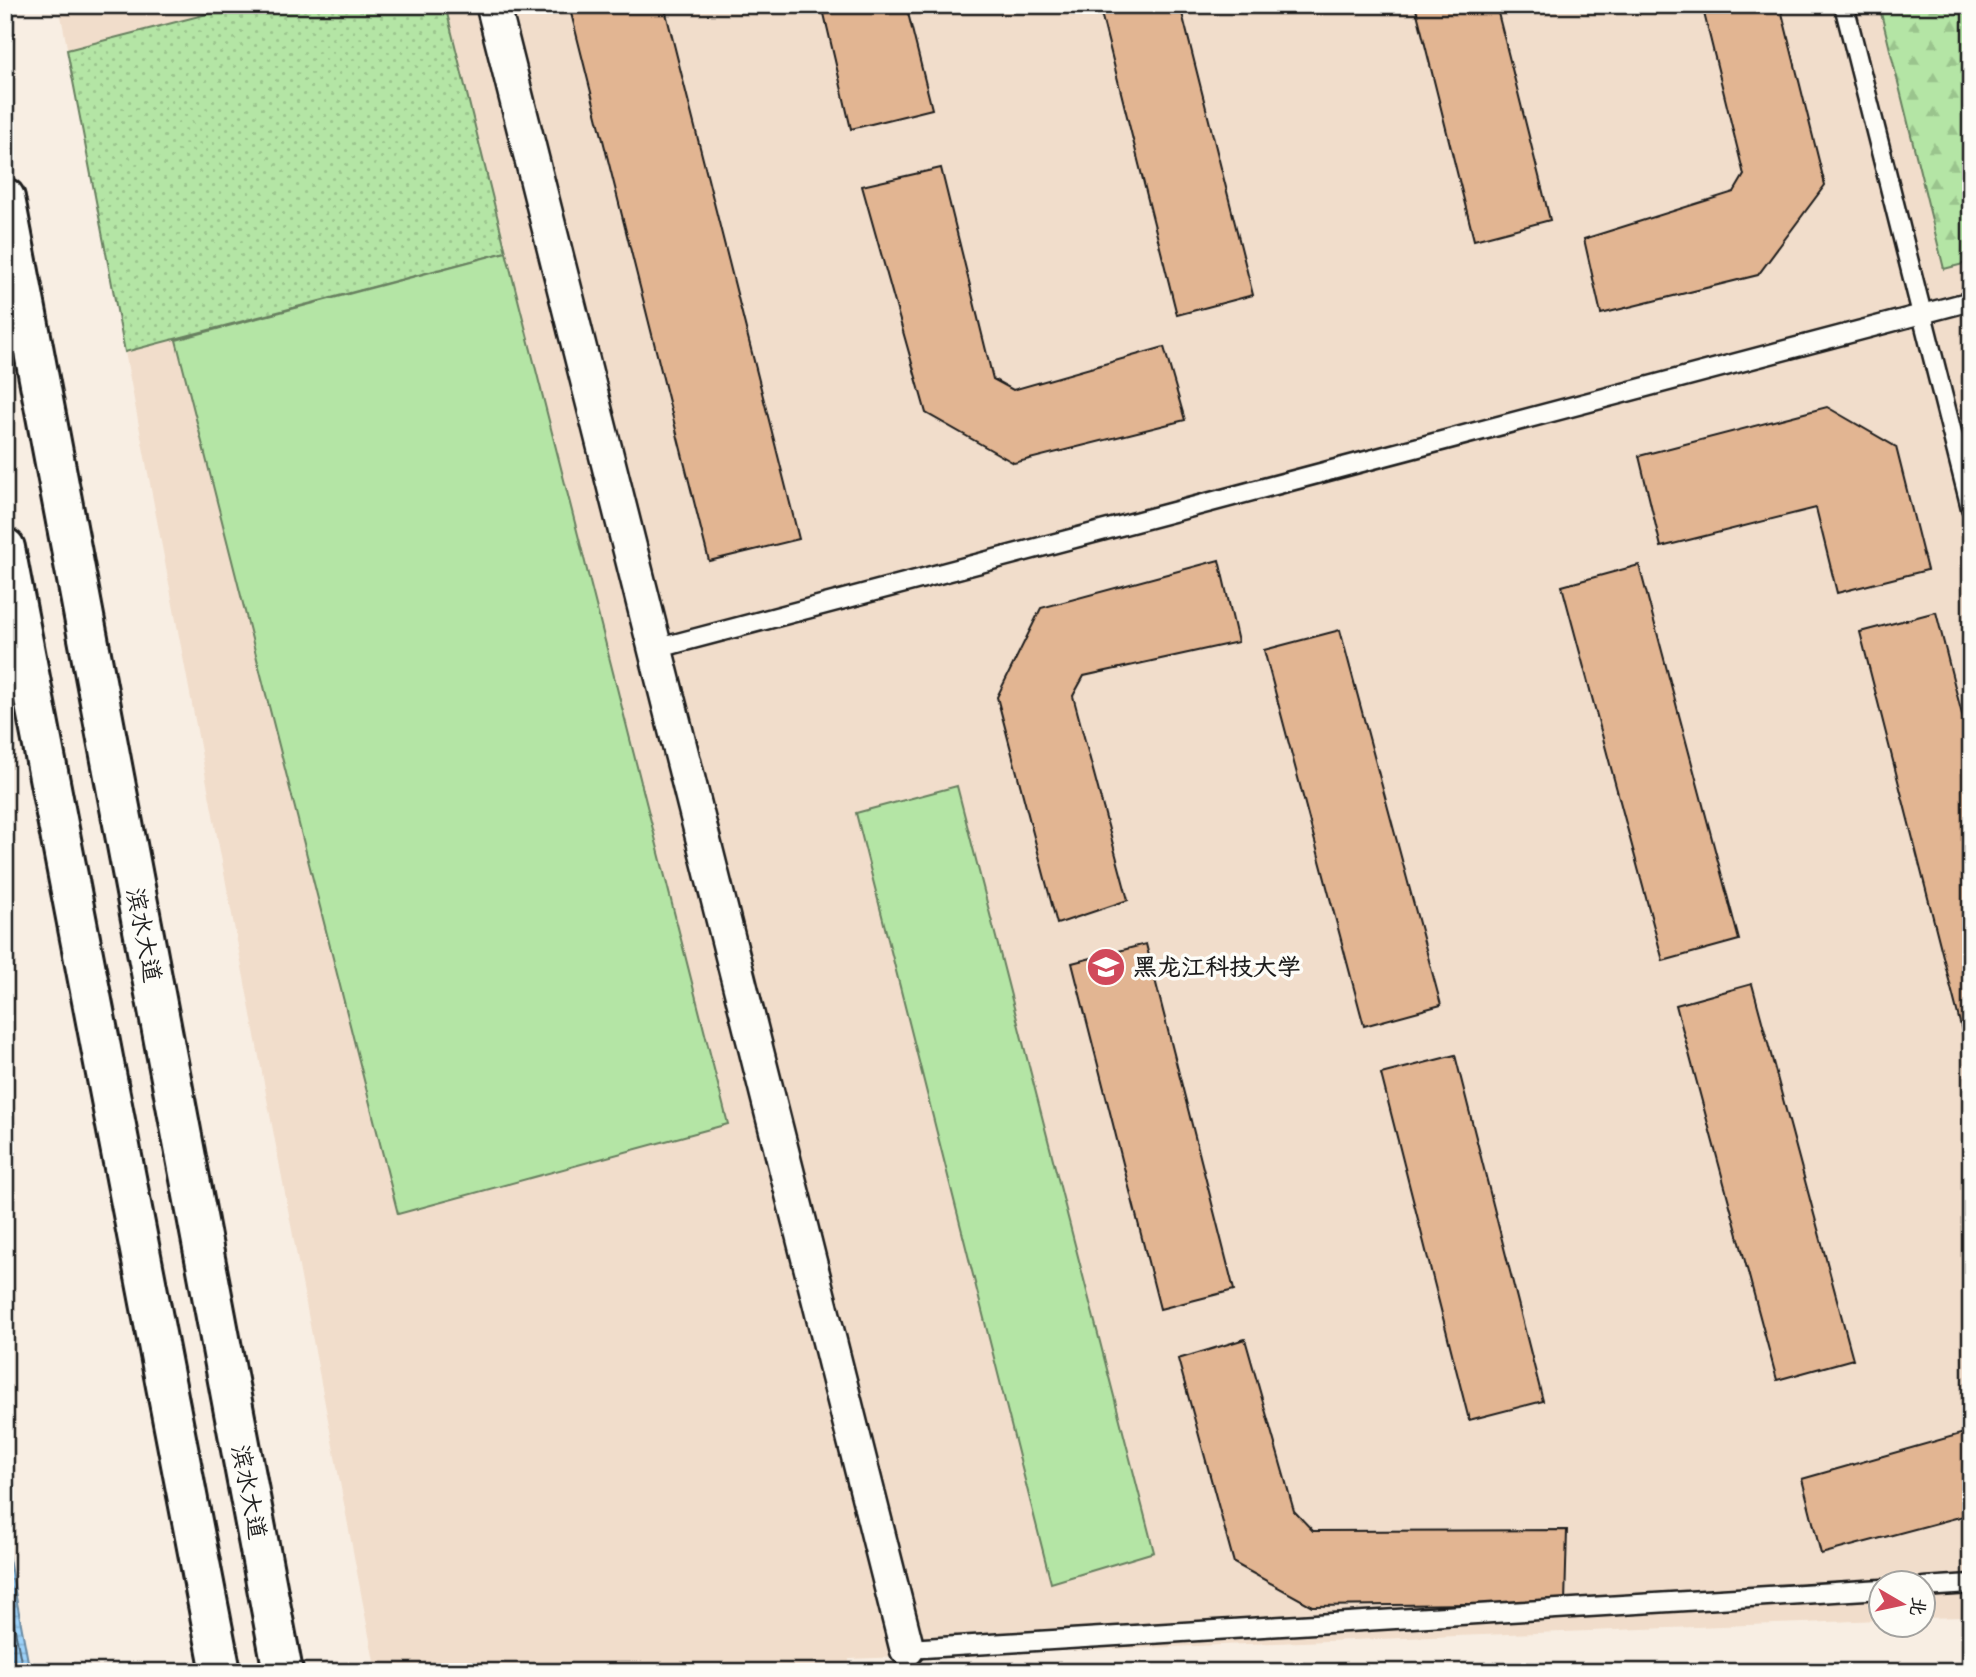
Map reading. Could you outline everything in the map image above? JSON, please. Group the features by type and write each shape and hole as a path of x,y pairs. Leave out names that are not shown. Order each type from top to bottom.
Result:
{"main road":[{"name":"滨水大道","path":"5,198 283,1672"},
{"path":"5,548 221,1672"}],"street":[{"path":"493,5 907,1648"}],"lane":[{"path":"1844,5 1971,508"},
{"path":"655,649 1971,301"},
{"path":"1938,1586 1971,1584"},
{"path":"907,1648 1868,1590"}],"shaded area":[{"name":"黑龙江科技大学","path":"59,5 1971,5 1971,1672 1964,1617 1938,1618 1938,1568 1868,1568 1868,1620 849,1659 849,1672 376,1672"}],"green space":[{"path":"242,5 445,5 506,252 125,352 67,50"},
{"path":"1879,5 1971,5 1971,262 1944,269"},
{"path":"506,252 728,1124 398,1214 176,340"},
{"path":"957,786 1154,1552 1051,1583 856,813"}],"water":[{"path":"5,1538 30,1672 5,1672"}],"building":[{"path":"569,5 664,5 799,539 709,561"},
{"path":"822,5 906,5 932,109 851,129"},
{"path":"1099,5 1180,5 1253,295 1177,315"},
{"path":"1415,5 1496,5 1550,220 1474,240"},
{"path":"1702,5 1780,5 1825,185 1758,275 1601,314 1584,239 1734,192 1744,175"},
{"path":"941,168 993,379 1013,390 1164,347 1185,420 1014,463 926,413 862,186"},
{"path":"1827,407 1896,447 1927,570 1837,593 1816,508 1661,547 1639,456"},
{"path":"1219,560 1238,642 1084,676 1073,696 1128,900 1057,924 997,697 1041,608"},
{"path":"1639,565 1739,940 1663,961 1562,586"},
{"path":"1936,612 1971,750 1971,1066 1860,632"},
{"path":"1340,630 1441,1005 1364,1026 1264,650"},
{"path":"1146,944 1234,1290 1160,1309 1072,963"},
{"path":"1752,984 1853,1359 1777,1380 1676,1005"},
{"path":"1455,1055 1543,1401 1469,1420 1381,1074"},
{"path":"1245,1339 1294,1511 1313,1531 1567,1530 1565,1603 1312,1606 1234,1563 1178,1359"},
{"path":"1971,1431 1971,1514 1821,1554 1802,1479"}],"place":[{"name":"黑龙江科技大学","path":"1106,967"}]}
